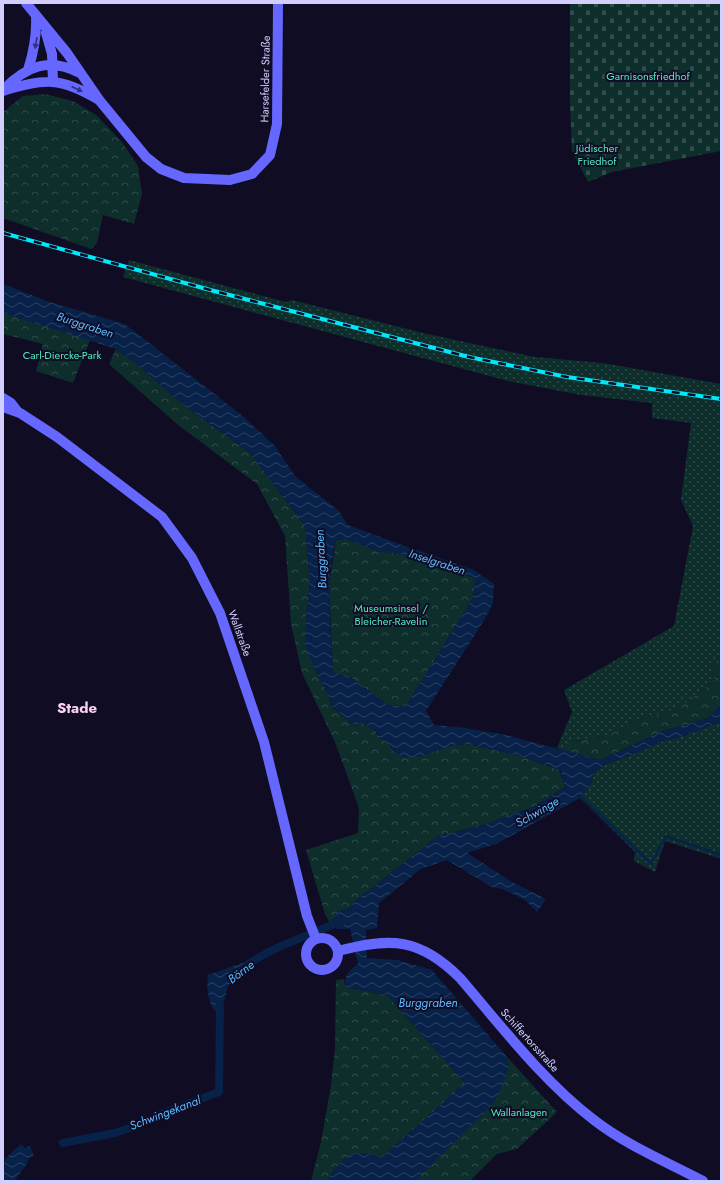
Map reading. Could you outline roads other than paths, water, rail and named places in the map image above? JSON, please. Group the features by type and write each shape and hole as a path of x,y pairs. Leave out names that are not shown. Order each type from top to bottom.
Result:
{"main road":[{"path":"26,3 44,27 57,65"},
{"name":"Harsefelder Straße","path":"44,27 67,53 100,101 146,157 161,169 184,178 230,180 252,174 270,155 277,124 278,3"},
{"path":"28,70 36,40 36,16"},
{"path":"53,81 57,65 67,53"},
{"path":"3,91 13,79 28,70 44,65 57,65 82,74"},
{"path":"3,91 26,84 53,81 68,84 100,101"},
{"name":"Wallstraße","path":"3,398 11,403 20,413 75,450 162,517 192,558 220,613 264,742 309,921 316,937"},
{"name":"Wallstraße","path":"3,407 20,413"},
{"path":"316,937 330,940 338,951 337,960 332,968 323,971 314,969 308,963 305,955 310,943 316,937"},
{"name":"Schiffertorsstraße","path":"338,951 366,943 386,942 406,944 419,949 447,965 544,1074 589,1116 625,1140 703,1181"}],"water":[{"path":"3,284 50,302 125,324 244,417 274,445 296,477 338,510 348,525 410,548 411,556 378,551 345,539 336,540 333,556 330,589 330,623 333,672 350,677 388,705 406,706 473,598 475,579 453,569 421,562 416,557 415,549 474,570 494,584 493,603 485,619 426,711 434,725 466,728 506,735 600,760 663,731 706,719 712,715 721,703 721,722 678,738 663,741 605,765 594,772 591,785 580,798 496,844 467,853 514,883 546,899 537,912 525,900 502,889 492,887 447,860 421,869 379,903 377,928 366,930 367,958 398,960 432,970 507,1057 508,1070 492,1105 415,1181 328,1181 341,1162 350,1155 355,1153 363,1153 382,1157 465,1083 387,995 345,987 345,980 348,974 358,964 350,929 337,929 330,923 338,912 351,907 354,902 438,836 483,825 533,807 565,787 560,770 518,755 467,744 453,745 422,756 404,758 393,751 388,742 377,737 376,732 360,721 356,727 333,707 305,646 306,616 310,581 305,526 250,453 185,406 133,361 116,349 3,313"},
{"name":"Börne","path":"245,962 250,965 228,986 220,1015 210,1003 207,986 208,975"},
{"path":"21,1144 25,1148 30,1146 34,1156 29,1158 27,1164 14,1181 3,1181 5,1159"}],"waterway":[{"path":"579,795 651,864 666,836 721,855"},
{"name":"Börne","path":"241,970 263,955 342,921"},
{"name":"Schwingekanal","path":"63,1143 115,1133 219,1092 220,1005"}],"railway":[{"path":"3,233 214,291 469,357 567,377 721,399"}],"district":[{"name":"Stade","path":"77,708"}],"park label":[{"name":"Garnisonsfriedhof","path":"648,76"},
{"name":"Jüdischer Friedhof","path":"597,154"},
{"name":"Carl-Diercke-Park","path":"62,355"},
{"name":"Museumsinsel / Bleicher-Ravelin","path":"391,614"},
{"name":"Wallanlagen","path":"519,1112"}],"water label":[{"name":"Burggraben","path":"85,325"},
{"name":"Burggraben","path":"321,559"},
{"name":"Inselgraben","path":"437,562"},
{"name":"Schwinge","path":"537,812"},
{"name":"Burggraben","path":"428,1003"}]}
